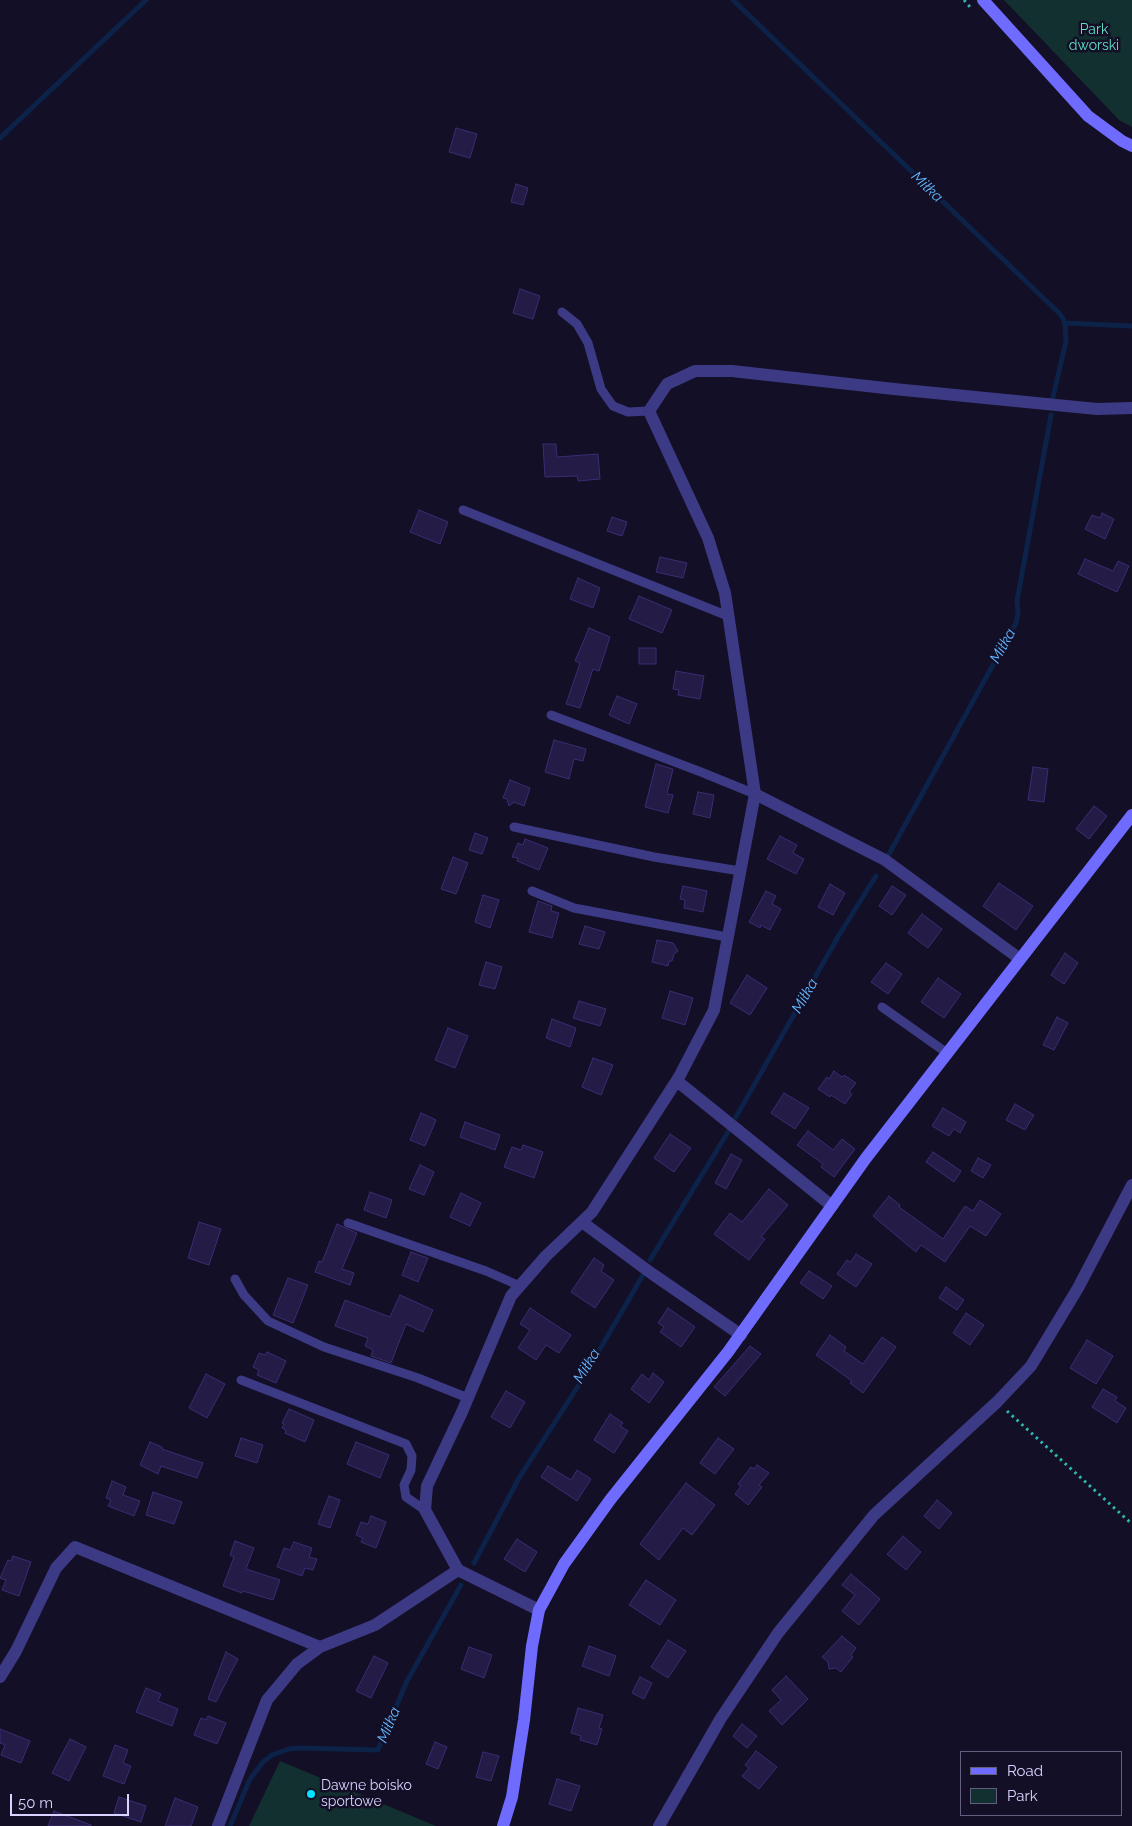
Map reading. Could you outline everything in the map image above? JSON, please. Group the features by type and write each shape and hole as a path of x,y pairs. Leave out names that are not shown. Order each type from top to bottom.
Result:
{"street":[{"path":"983,0 1088,116 1122,141 1132,146"},
{"path":"539,1610 458,1570 425,1510 427,1486 468,1398 511,1296 546,1256 592,1212 676,1081 714,1010 754,794 725,594 708,538 649,411 667,384 695,371 723,371 1088,408 1132,408"},
{"path":"754,794 885,860 1020,959"},
{"path":"503,1826 512,1797 524,1720 532,1646 539,1610 564,1564 610,1500 740,1335 866,1158 1132,815"},
{"path":"676,1081 832,1206"},
{"path":"659,1826 721,1718 778,1633 874,1515 997,1402 1031,1366 1078,1288 1132,1185"},
{"path":"582,1222 740,1335"},
{"path":"0,1677 4,1661 56,1568 76,1547 320,1647"},
{"path":"218,1826 267,1700 297,1664 320,1647 375,1625 458,1570"}],"lane":[{"path":"562,312 577,324 588,343 601,389 613,406 628,412 649,411"},
{"path":"463,510 728,616"},
{"path":"551,715 754,794"},
{"path":"514,827 654,857 740,871"},
{"path":"532,891 574,908 728,937"},
{"path":"882,1007 947,1053"},
{"path":"348,1223 486,1271 520,1286"},
{"path":"235,1279 244,1295 268,1321 324,1347 418,1378 468,1398"},
{"path":"241,1380 406,1444 412,1456 410,1470 404,1485 406,1497 425,1510"}],"path":[{"path":"997,1402 1132,1524"}],"green space":[{"name":"Park dworski","path":"1004,0 1132,0 1132,127 1119,120"},
{"name":"Dawne boisko sportowe","path":"280,1761 436,1826 249,1826"}],"building":[{"path":"456,128 477,134 470,158 449,152"},
{"path":"516,184 528,188 523,205 511,202"},
{"path":"520,289 540,296 533,319 513,313"},
{"path":"543,444 556,444 557,457 598,454 600,479 578,481 577,476 545,477"},
{"path":"419,510 448,522 440,544 410,532"},
{"path":"1102,513 1114,519 1105,539 1085,529 1092,515 1100,518"},
{"path":"612,517 627,522 622,536 607,531"},
{"path":"660,557 687,563 683,578 656,572"},
{"path":"1085,559 1113,571 1118,561 1129,566 1117,592 1078,574"},
{"path":"578,578 600,588 593,608 570,599"},
{"path":"639,596 672,610 662,633 629,619"},
{"path":"589,628 610,637 599,671 593,669 580,708 566,704 580,663 575,661"},
{"path":"639,648 656,648 656,664 639,664"},
{"path":"676,671 704,676 700,699 678,695 679,690 673,689"},
{"path":"617,696 637,704 629,724 609,715"},
{"path":"554,740 586,749 583,761 574,759 569,779 545,772"},
{"path":"656,764 673,769 667,794 673,795 668,813 645,807"},
{"path":"1033,767 1048,769 1044,802 1028,800"},
{"path":"510,780 530,788 524,806 514,802 509,806 507,799 503,798"},
{"path":"698,792 714,795 710,818 693,814"},
{"path":"1094,806 1107,816 1089,839 1076,829"},
{"path":"475,833 488,838 482,854 469,850"},
{"path":"780,836 797,845 793,853 804,859 796,874 767,859"},
{"path":"525,839 548,848 539,870 517,861 518,858 512,857 518,843 523,845"},
{"path":"453,857 468,863 456,894 441,889"},
{"path":"999,883 1033,906 1016,930 983,906"},
{"path":"830,884 845,893 833,915 818,907"},
{"path":"683,886 707,891 703,912 684,908 685,900 680,899"},
{"path":"892,886 906,895 892,915 879,906"},
{"path":"766,891 776,896 772,904 781,909 770,930 761,925 760,928 749,922"},
{"path":"483,895 499,900 490,928 475,922"},
{"path":"538,901 552,906 551,911 559,913 552,938 529,932"},
{"path":"922,914 942,929 928,948 908,933"},
{"path":"585,926 605,932 599,949 579,944"},
{"path":"657,940 673,943 678,951 674,954 672,961 669,961 668,966 652,962"},
{"path":"1065,953 1078,963 1064,984 1051,975"},
{"path":"486,962 502,967 495,989 479,985"},
{"path":"886,963 902,974 888,994 871,982"},
{"path":"747,975 767,988 750,1015 730,1003"},
{"path":"938,978 961,994 944,1018 921,1002"},
{"path":"670,991 693,998 685,1025 662,1018"},
{"path":"579,1001 606,1009 600,1026 573,1018"},
{"path":"1057,1017 1068,1023 1054,1050 1043,1045"},
{"path":"552,1019 576,1028 570,1047 546,1038"},
{"path":"448,1028 468,1036 455,1068 435,1060"},
{"path":"593,1058 613,1065 601,1095 582,1087"},
{"path":"834,1071 856,1083 849,1092 852,1094 845,1104 818,1089 827,1077 829,1079"},
{"path":"784,1093 809,1108 795,1129 771,1113"},
{"path":"1015,1104 1034,1115 1025,1130 1006,1120"},
{"path":"943,1108 966,1122 960,1133 954,1129 949,1136 932,1126"},
{"path":"421,1113 436,1120 425,1146 410,1140"},
{"path":"465,1122 500,1135 495,1150 460,1137"},
{"path":"808,1131 833,1150 842,1139 855,1149 834,1177 821,1167 823,1164 797,1145"},
{"path":"670,1134 691,1148 674,1172 654,1158"},
{"path":"523,1145 543,1152 534,1178 504,1167 512,1147 521,1150"},
{"path":"933,1152 961,1171 954,1182 926,1162"},
{"path":"731,1154 742,1160 726,1189 715,1183"},
{"path":"978,1158 991,1165 983,1178 971,1171"},
{"path":"420,1165 434,1172 424,1195 409,1189"},
{"path":"769,1189 788,1205 761,1237 765,1239 749,1260 714,1234 730,1213 742,1222"},
{"path":"370,1192 392,1200 386,1218 364,1210"},
{"path":"461,1193 481,1203 470,1226 450,1217"},
{"path":"889,1196 900,1205 899,1207 943,1239 965,1206 973,1211 980,1200 1001,1214 986,1236 970,1226 945,1262 921,1245 916,1252 873,1216"},
{"path":"199,1222 221,1229 209,1265 188,1258"},
{"path":"337,1224 357,1233 342,1269 354,1273 350,1285 315,1272 319,1261 322,1262"},
{"path":"411,1252 428,1258 418,1282 402,1275"},
{"path":"856,1254 872,1264 856,1287 837,1274 847,1260 851,1262"},
{"path":"594,1258 604,1265 601,1271 614,1280 595,1308 571,1292"},
{"path":"809,1271 832,1286 823,1299 800,1283"},
{"path":"288,1278 308,1285 293,1323 273,1315"},
{"path":"946,1287 964,1300 957,1310 939,1298"},
{"path":"400,1295 433,1310 423,1332 406,1324 391,1363 371,1356 373,1350 365,1346 368,1338 335,1326 345,1300 390,1317"},
{"path":"530,1308 571,1335 559,1353 546,1345 536,1360 518,1348 530,1330 520,1324"},
{"path":"668,1308 695,1327 681,1347 660,1332 664,1327 658,1323"},
{"path":"966,1313 984,1325 970,1345 953,1333"},
{"path":"830,1335 846,1347 844,1351 863,1364 882,1337 896,1347 863,1393 850,1383 852,1381 816,1355"},
{"path":"1087,1340 1113,1356 1096,1384 1070,1368"},
{"path":"750,1346 761,1354 725,1396 714,1387"},
{"path":"267,1352 286,1361 276,1383 257,1375 259,1370 253,1367 259,1353 265,1355"},
{"path":"653,1373 664,1382 649,1403 631,1389 642,1374 649,1380"},
{"path":"206,1374 225,1384 207,1418 189,1408"},
{"path":"1103,1389 1117,1397 1115,1401 1126,1408 1117,1423 1092,1407"},
{"path":"506,1391 525,1402 510,1428 491,1417"},
{"path":"289,1409 314,1420 305,1442 285,1433 286,1430 282,1428 284,1424 282,1423"},
{"path":"610,1414 623,1423 620,1426 628,1431 614,1453 594,1440"},
{"path":"241,1438 263,1445 257,1463 235,1456"},
{"path":"718,1438 734,1449 715,1474 700,1463"},
{"path":"150,1442 162,1447 162,1449 203,1463 197,1478 161,1466 158,1474 140,1465"},
{"path":"356,1442 389,1455 380,1478 347,1464"},
{"path":"757,1465 769,1473 759,1485 762,1487 748,1505 735,1494 741,1486 738,1484 751,1467 754,1469"},
{"path":"548,1466 571,1480 577,1470 591,1479 577,1501 541,1477"},
{"path":"112,1481 126,1487 123,1495 140,1501 134,1516 108,1506 111,1500 106,1498"},
{"path":"686,1483 715,1505 692,1535 683,1528 659,1560 640,1544"},
{"path":"153,1492 182,1502 174,1524 146,1515"},
{"path":"329,1496 340,1500 330,1528 318,1524"},
{"path":"937,1500 952,1513 939,1529 924,1516"},
{"path":"371,1516 386,1522 376,1548 361,1542 363,1538 356,1535 361,1522 368,1524"},
{"path":"903,1536 921,1552 906,1570 887,1554"},
{"path":"517,1539 537,1552 525,1572 504,1559"},
{"path":"235,1541 254,1548 246,1569 280,1580 273,1600 243,1591 242,1593 223,1586 234,1557 230,1555"},
{"path":"294,1542 312,1548 309,1557 317,1559 313,1570 305,1568 302,1576 277,1567 284,1548 290,1550"},
{"path":"13,1556 31,1562 19,1596 2,1590 6,1580 0,1578 8,1560 11,1561"},
{"path":"851,1574 880,1599 859,1625 842,1611 855,1595 842,1585"},
{"path":"646,1580 676,1600 660,1625 629,1605"},
{"path":"842,1636 856,1648 851,1655 853,1657 841,1672 836,1668 829,1669 828,1662 822,1657"},
{"path":"668,1640 686,1651 668,1678 651,1667"},
{"path":"589,1646 616,1656 609,1676 582,1666"},
{"path":"469,1647 492,1655 484,1678 461,1669"},
{"path":"226,1652 238,1659 216,1702 208,1699"},
{"path":"374,1656 388,1663 371,1698 356,1691"},
{"path":"786,1676 808,1699 782,1725 769,1711 781,1700 772,1690"},
{"path":"640,1677 652,1683 644,1699 632,1693"},
{"path":"146,1688 161,1694 158,1701 178,1709 172,1726 136,1712"},
{"path":"578,1708 603,1715 599,1728 602,1729 597,1745 580,1740 581,1736 571,1733"},
{"path":"208,1716 226,1723 217,1744 194,1735 201,1718 206,1720"},
{"path":"742,1724 757,1736 747,1748 733,1736"},
{"path":"0,1729 30,1741 21,1763 1,1755 5,1745 0,1743"},
{"path":"70,1739 86,1747 69,1781 52,1773"},
{"path":"435,1742 447,1747 438,1769 426,1764"},
{"path":"115,1745 128,1750 123,1763 131,1766 124,1784 103,1776"},
{"path":"756,1751 777,1767 759,1789 742,1776 749,1768 745,1765"},
{"path":"483,1752 499,1756 491,1781 476,1777"},
{"path":"557,1779 580,1786 571,1811 549,1804"},
{"path":"119,1797 146,1806 141,1822 114,1813"},
{"path":"175,1798 198,1807 191,1826 165,1826"},
{"path":"54,1811 91,1825 91,1826 48,1826"}],"waterway":[{"path":"0,138 146,0"},
{"name":"Miłka","path":"733,0 1061,315 1065,323 1066,341 1053,397"},
{"path":"1065,323 1132,326"},
{"name":"Miłka","path":"889,854 1016,623 1017,601 1051,415"},
{"name":"Miłka","path":"736,1117 839,935 876,876"},
{"name":"Miłka","path":"650,1260 728,1132"},
{"name":"Miłka","path":"474,1563 519,1478 582,1380 643,1275"},
{"name":"Miłka","path":"230,1826 250,1779 263,1762 272,1755 289,1749 299,1748 378,1750 407,1681 461,1585"}],"place":[{"name":"Dawne boisko sportowe","path":"311,1794"}]}
